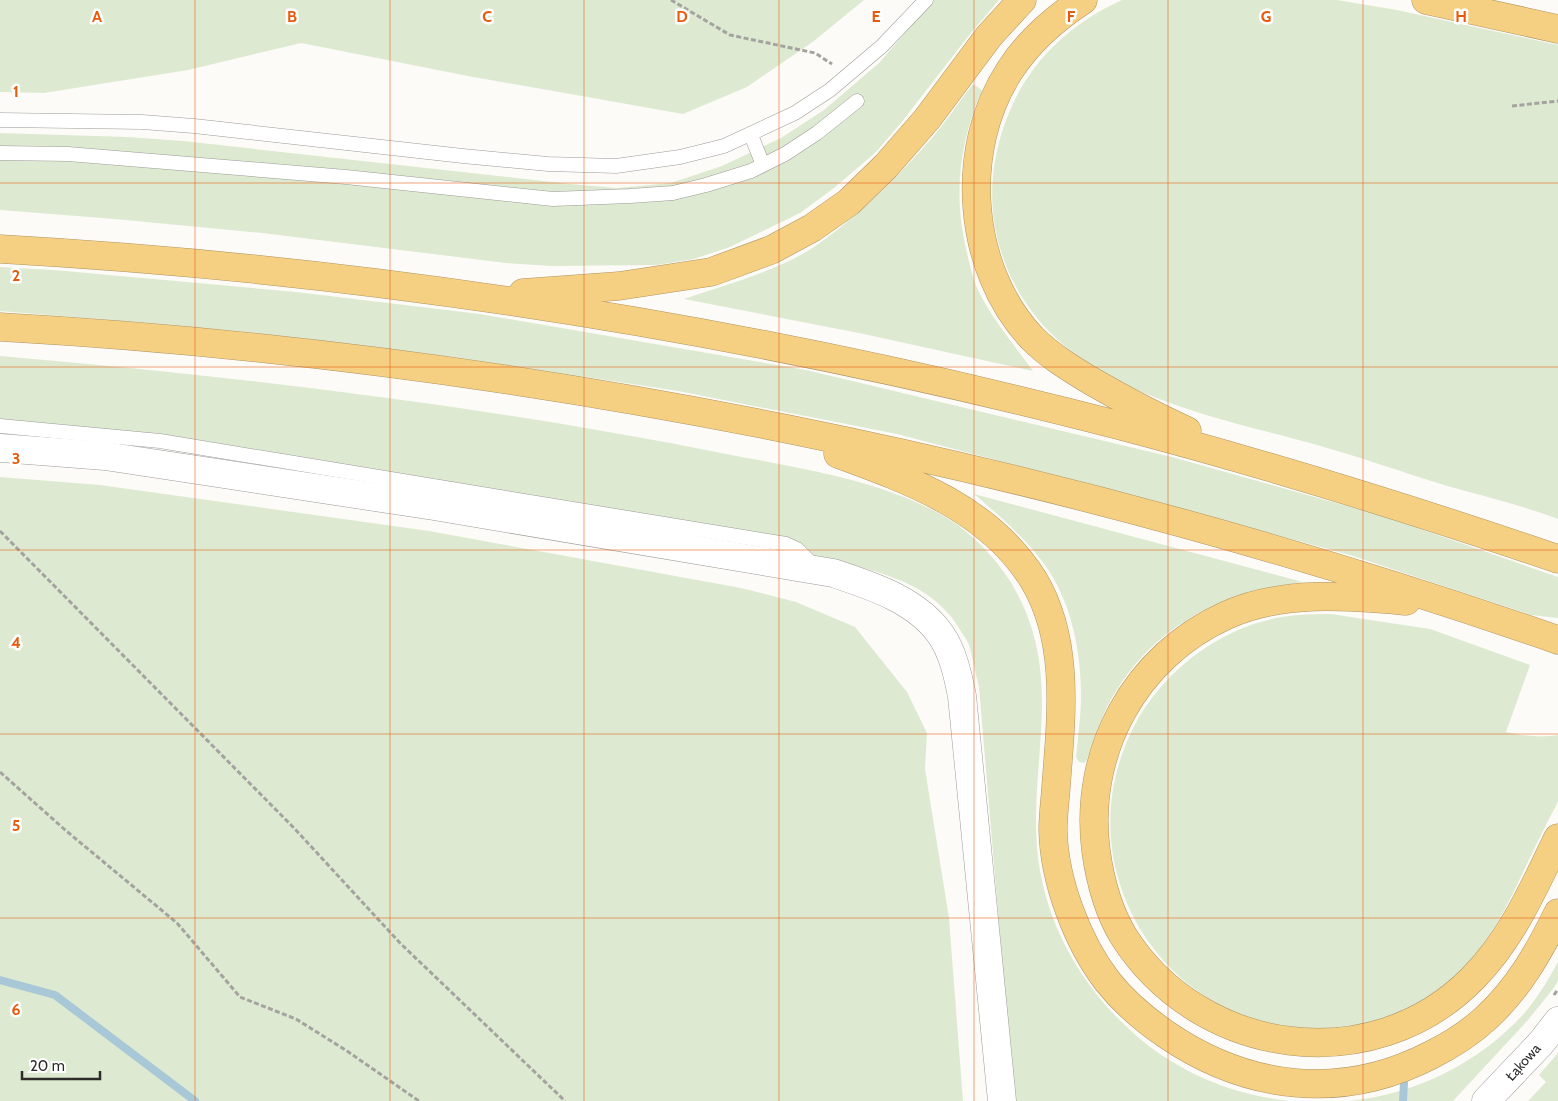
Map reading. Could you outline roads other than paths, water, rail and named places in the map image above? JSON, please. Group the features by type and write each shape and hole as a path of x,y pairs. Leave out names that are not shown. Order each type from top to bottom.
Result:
{"highway":[{"path":"474,297 619,286 687,276 730,266 771,250 792,239 831,216 868,185 927,119 989,36 1022,0"},
{"path":"1083,0 1054,21 1021,54 1005,78 990,113 980,148 976,184 979,223 992,274 1009,308 1031,336 1057,360 1147,412 1252,463"},
{"path":"1426,0 1558,29"},
{"path":"0,249 71,253 253,269 474,297 664,327 876,368 1079,416 1252,463 1434,517 1558,559"},
{"path":"0,327 187,341 391,364 560,388 749,422 913,456 1102,502 1272,549 1457,606 1558,640"},
{"path":"749,422 905,478 952,502 992,532 1015,555 1034,581 1048,613 1057,645 1062,683 1053,829 1056,865 1064,894 1074,924 1108,982 1144,1017 1186,1047 1217,1064 1248,1075 1285,1082 1347,1083 1380,1076 1416,1063 1454,1043 1485,1020 1508,997 1531,966 1558,914"},
{"path":"1457,606 1355,597 1319,596 1284,600 1255,605 1226,615 1170,650 1146,675 1128,700 1110,736 1099,768 1094,802 1094,837 1099,874 1110,907 1123,935 1161,982 1207,1015 1260,1036 1287,1042 1315,1044 1346,1041 1381,1034 1415,1020 1447,1000 1473,979 1497,950 1517,920 1558,838"}],"street":[{"path":"0,448 124,459 434,506 833,573 866,584 922,612 942,636 956,668 962,696 1002,1101"},
{"name":"Łąkowa","path":"1486,1101 1541,1043 1558,1021"}],"lane":[{"path":"0,120 142,122 548,164 616,166 692,154 724,146 796,113 830,90 882,46 926,0"},
{"path":"0,153 78,155 346,178 552,199 674,193 751,171 785,154 817,132 857,100"},
{"path":"751,135 763,165"},
{"path":"0,426 160,441 786,544 805,555 820,571"}],"waterway":[{"path":"0,980 55,995 195,1101"},
{"path":"1403,1101 1404,1083"}]}
